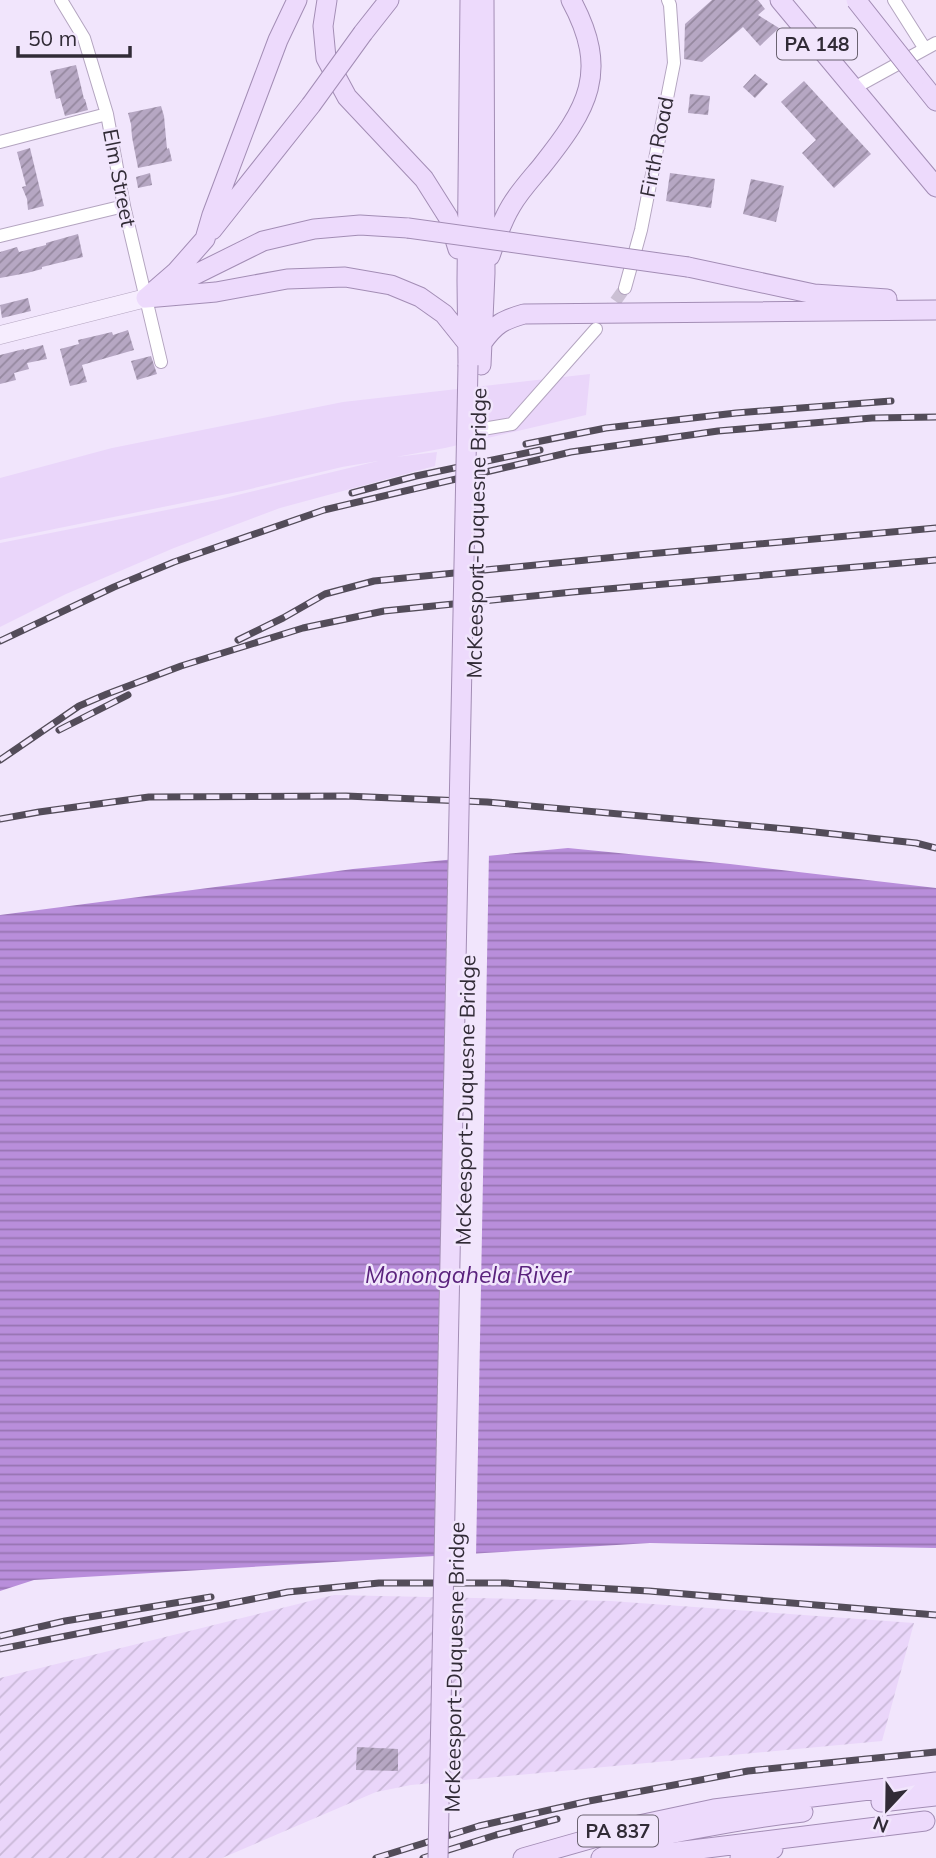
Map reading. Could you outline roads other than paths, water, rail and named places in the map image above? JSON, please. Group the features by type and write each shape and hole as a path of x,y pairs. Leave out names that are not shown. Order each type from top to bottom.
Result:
{"main road":[{"path":"205,239 278,40 297,0"},
{"path":"327,0 323,26 326,58 347,97 424,179 448,217 476,277"},
{"path":"146,298 176,272 205,239 312,105 388,0"},
{"path":"470,0 476,277"},
{"path":"476,277 484,0"},
{"path":"476,277 512,204 565,138 590,88 590,47 582,20 571,0"},
{"name":"PA 148","path":"780,0 936,187"},
{"path":"856,0 936,101"},
{"path":"146,298 263,241 314,229 360,225 408,228 688,267 814,294 936,302"},
{"path":"0,335 146,298 216,292 287,279 345,277 391,285 420,297 444,314 475,343 505,319 524,314 936,310"},
{"name":"McKeesport-Duquesne Bridge","path":"438,1858 476,277"},
{"name":"McKeesport-Duquesne Bridge","path":"451,1858 474,365"},
{"name":"PA 837","path":"523,1858 639,1825 714,1809 936,1782"},
{"path":"601,1858 621,1847 748,1818 936,1796"},
{"path":"627,1858 931,1820"},
{"path":"740,1858 765,1850 931,1820"}],"street":[{"name":"Elm Street","path":"61,0 84,38 107,114 124,206 161,362"},
{"path":"854,88 930,46 894,0"},
{"name":"Firth Road","path":"625,288 641,230 674,63 669,2"},
{"path":"0,142 107,114"},
{"path":"0,236 124,206"},
{"path":"471,431 512,424 596,328"}],"water":[{"name":"Monongahela River","path":"568,848 936,888 936,1548 650,1543 34,1580 0,1591 0,915 353,869"}],"tunnel":[{"path":"605,316 625,288"}],"railway":[{"path":"526,444 606,428 736,413 891,401"},
{"path":"0,641 174,562 324,510 571,452 718,431 872,418 936,417"},
{"path":"352,493 416,476 540,450"},
{"path":"238,640 325,594 374,581 936,528"},
{"path":"0,760 79,706 181,666 303,628 384,611 936,560"},
{"path":"59,730 128,695"},
{"path":"0,819 149,797 346,796 487,802 797,830 916,843 936,848"},
{"path":"0,1649 288,1592 379,1583 505,1583 649,1591 936,1615"},
{"path":"0,1636 65,1621 211,1597"},
{"path":"376,1858 479,1826 589,1801 748,1771 936,1752"},
{"path":"423,1858 557,1819"}]}
